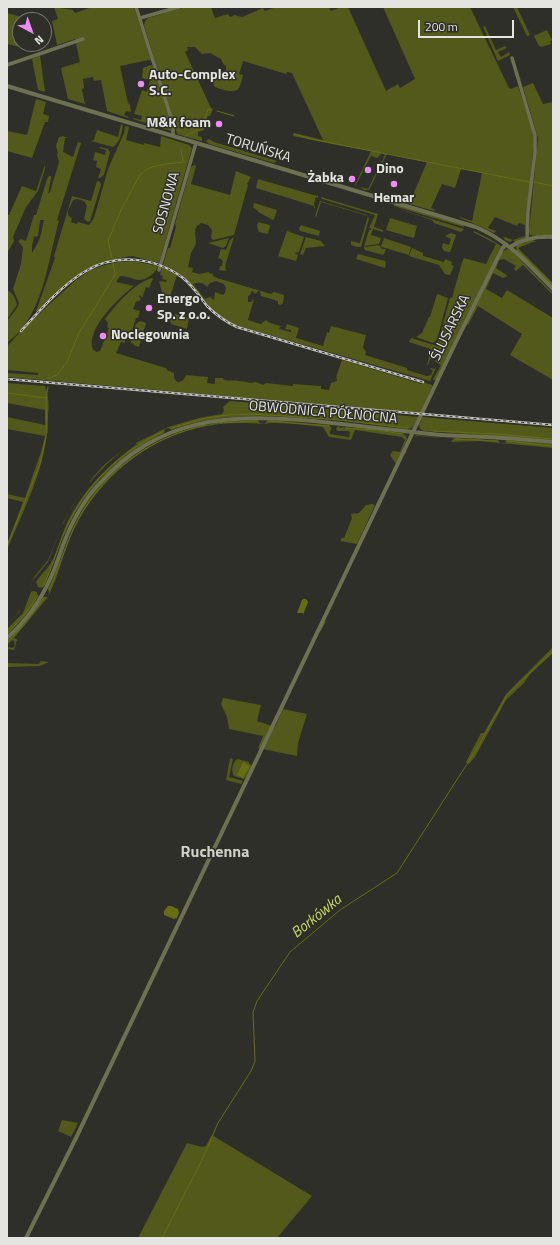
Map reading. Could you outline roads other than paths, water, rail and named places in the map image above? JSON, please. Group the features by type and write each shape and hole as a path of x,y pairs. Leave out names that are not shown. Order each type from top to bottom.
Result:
{"street":[{"path":"136,7 173,124 173,136"},
{"path":"140,18 180,7"},
{"path":"7,65 83,39"},
{"path":"512,58 535,135 535,152 528,212 527,240"},
{"name":"TORUŃSKA","path":"7,86 476,227 494,235 508,246 553,289"},
{"name":"SOSNOWA","path":"160,270 196,142"},
{"path":"508,246 540,237 553,237"},
{"name":"ŚLUSARSKA","path":"26,1238 76,1138 495,263 502,249 508,246"},
{"name":"OBWODNICA PÓŁNOCNA","path":"7,638 27,616 40,597 54,571 71,527 91,493 122,461 158,438 178,430 217,420 244,418 294,420 444,435 497,437 553,442"}],"waterway":[{"path":"185,136 202,128 208,109 211,110"},
{"path":"217,111 234,116"},
{"path":"294,134 311,139 529,182"},
{"path":"112,258 108,241 121,210 140,175 144,171 154,167 183,162 181,149"},
{"path":"534,182 553,186"},
{"path":"522,244 517,247 518,251 553,285"},
{"path":"49,380 49,378 57,375 67,362 79,333 115,275 113,262"},
{"path":"47,433 46,398 48,387"},
{"path":"7,393 46,398"},
{"path":"172,428 206,418 227,415 253,414 330,419 408,428"},
{"path":"220,423 257,421"},
{"path":"268,421 329,426"},
{"path":"49,589 73,530 83,511 110,476 144,450 163,439 205,425"},
{"path":"341,428 377,430 402,434"},
{"path":"433,431 497,434 553,439"},
{"path":"43,586 74,513 93,485 118,460 146,440 162,432"},
{"path":"7,546 40,464 46,437"},
{"path":"455,439 497,441"},
{"path":"507,441 551,446"},
{"path":"7,634 38,596"},
{"path":"7,643 24,625 44,598"},
{"path":"320,631 325,622"},
{"name":"Borkówka","path":"162,1238 202,1160 218,1123 251,1071 255,1061 253,1012 257,1001 290,952 340,910 397,873 476,750 507,695 553,651"}],"railway":[{"path":"21,331 60,290 77,276 98,265 122,260 135,260 160,266 183,278 210,309 221,318 237,327 423,382"},
{"path":"7,379 553,425"}],"place":[{"name":"Auto-Complex S.C.","path":"141,84"},
{"name":"M&K foam","path":"219,124"},
{"name":"Dino","path":"368,170"},
{"name":"Żabka","path":"352,179"},
{"name":"Hemar","path":"394,184"},
{"name":"Energo Sp. z o.o.","path":"149,308"},
{"name":"Noclegownia","path":"103,336"}],"district":[{"name":"Ruchenna","path":"215,853"}]}
